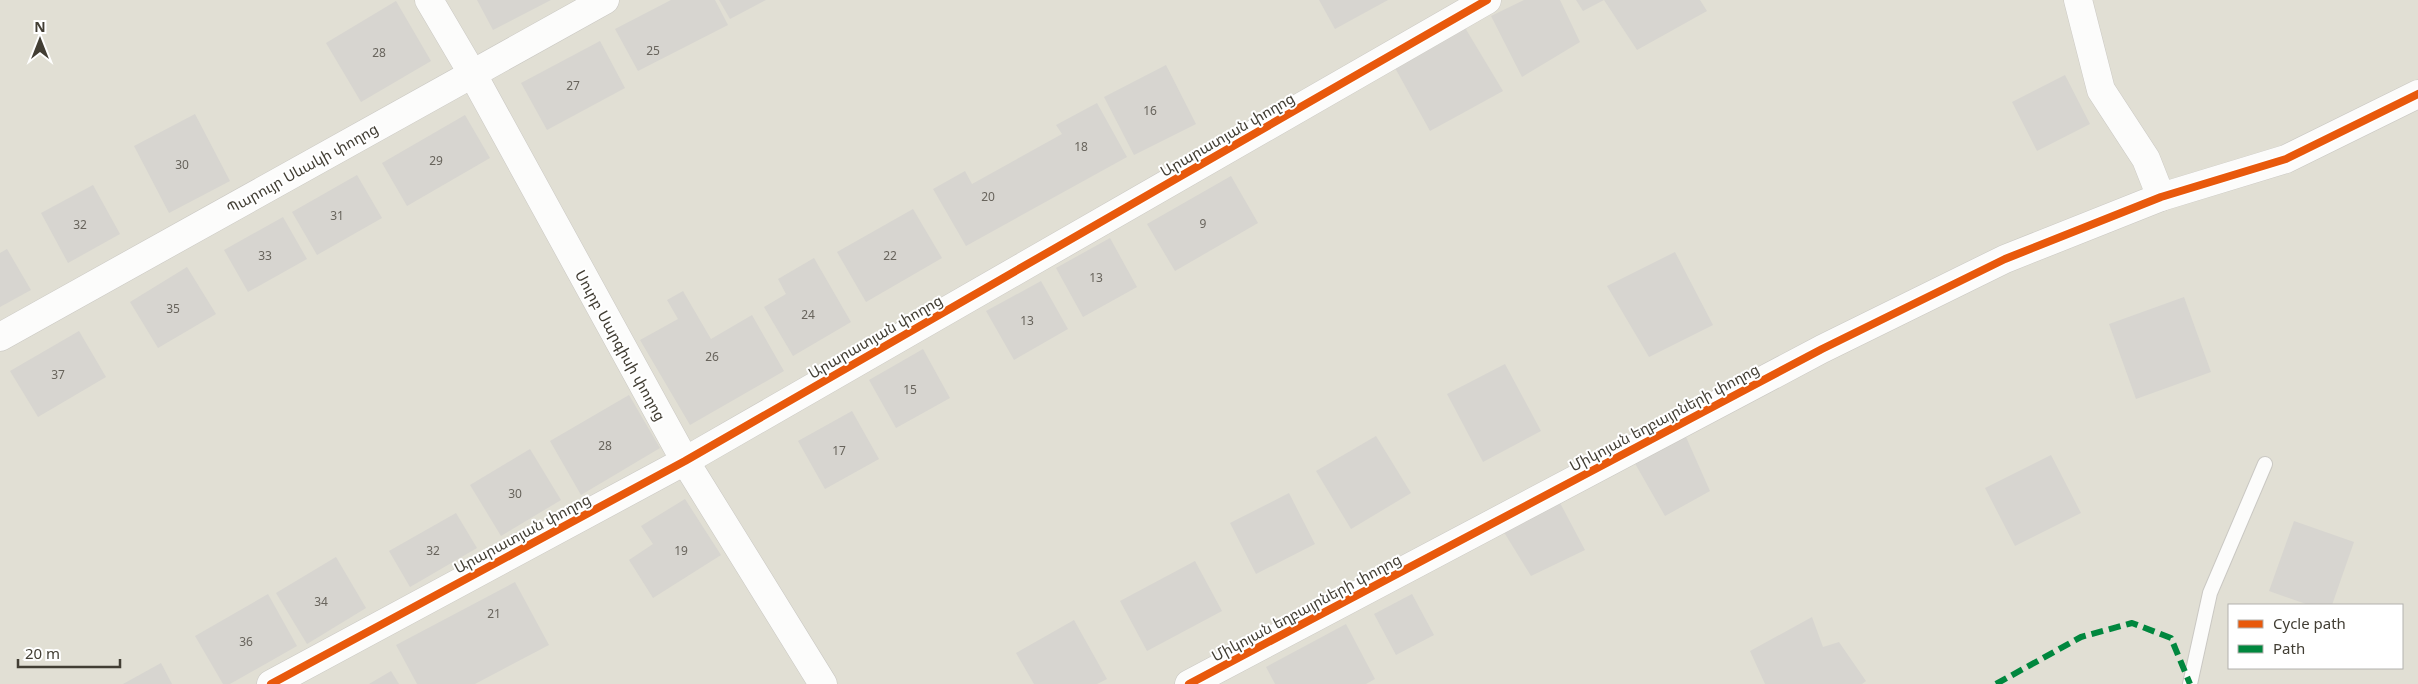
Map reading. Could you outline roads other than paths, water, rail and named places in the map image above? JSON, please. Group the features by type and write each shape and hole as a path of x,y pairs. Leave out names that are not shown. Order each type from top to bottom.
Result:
{"street":[{"name":"Սուրբ Սարգիսի փողոց","path":"429,0 472,73 685,461 823,684"},
{"name":"Պարույր Սևակի փողոց","path":"0,336 605,0"},
{"name":"Արարատյան փողոց","path":"271,684 685,461 1487,0"},
{"path":"2078,0 2101,90 2146,159 2161,197"},
{"name":"Միկոյան եղբայրների փողոց","path":"1189,684 1822,349 2005,259 2161,197 2286,159 2418,94"}],"lane":[{"path":"2190,684 2210,593 2265,464"}]}
